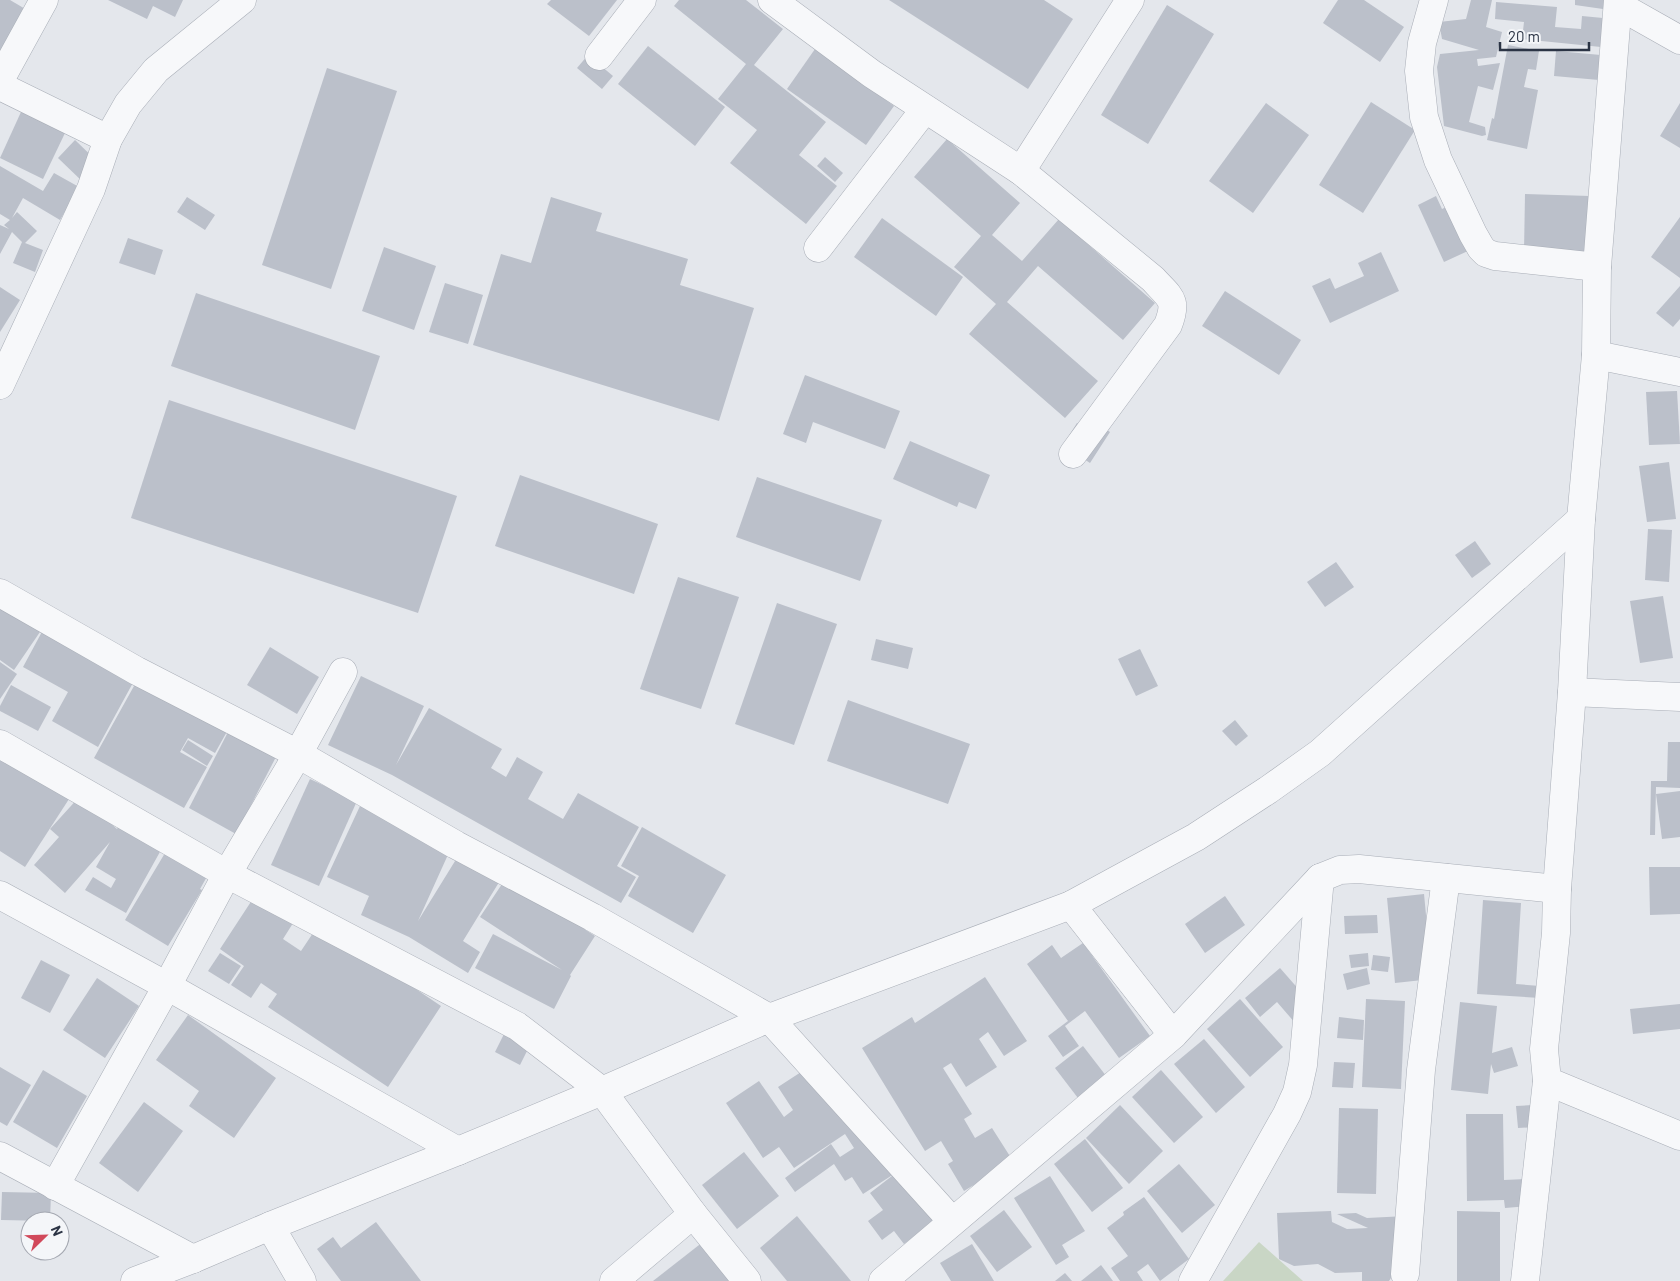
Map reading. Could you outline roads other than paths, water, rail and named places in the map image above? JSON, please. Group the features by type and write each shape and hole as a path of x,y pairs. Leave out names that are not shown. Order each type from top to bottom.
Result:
{"street":[{"path":"0,80 44,0"},
{"path":"0,385 91,189 108,139 128,104 156,70 242,0"},
{"path":"599,56 642,0"},
{"path":"772,0 872,74 1021,171 1153,279 1174,304 1173,313 1168,325 1073,454"},
{"path":"1021,171 1130,0"},
{"path":"1434,0 1422,43 1419,71 1424,118 1438,160 1481,248 1486,253 1495,256 1597,267"},
{"path":"1525,1281 1555,1085 1544,1049 1555,941 1557,889 1572,692 1581,519 1596,355 1597,267 1618,2 1680,40"},
{"path":"0,86 108,139"},
{"path":"818,248 925,108"},
{"path":"1596,355 1680,372"},
{"path":"135,1281 458,1151 769,1018 1071,905 1196,837 1320,753 1581,519"},
{"path":"0,593 137,671 298,754 456,845 592,917 769,1018 952,1221"},
{"path":"55,1186 167,986 227,874 298,754 343,672"},
{"path":"1572,692 1680,697"},
{"path":"0,744 227,874 517,1026 602,1091 693,1214 747,1281"},
{"path":"883,1281 1172,1035 1320,878 1340,870 1359,869 1557,889"},
{"path":"1193,1281 1297,1092 1303,1065 1320,878"},
{"path":"1405,1274 1422,1070 1446,878"},
{"path":"0,895 167,986 458,1151"},
{"path":"1071,905 1172,1035"},
{"path":"1555,1085 1680,1136"},
{"path":"0,1156 193,1259"},
{"path":"614,1281 693,1214"},
{"path":"270,1226 302,1281"}]}
